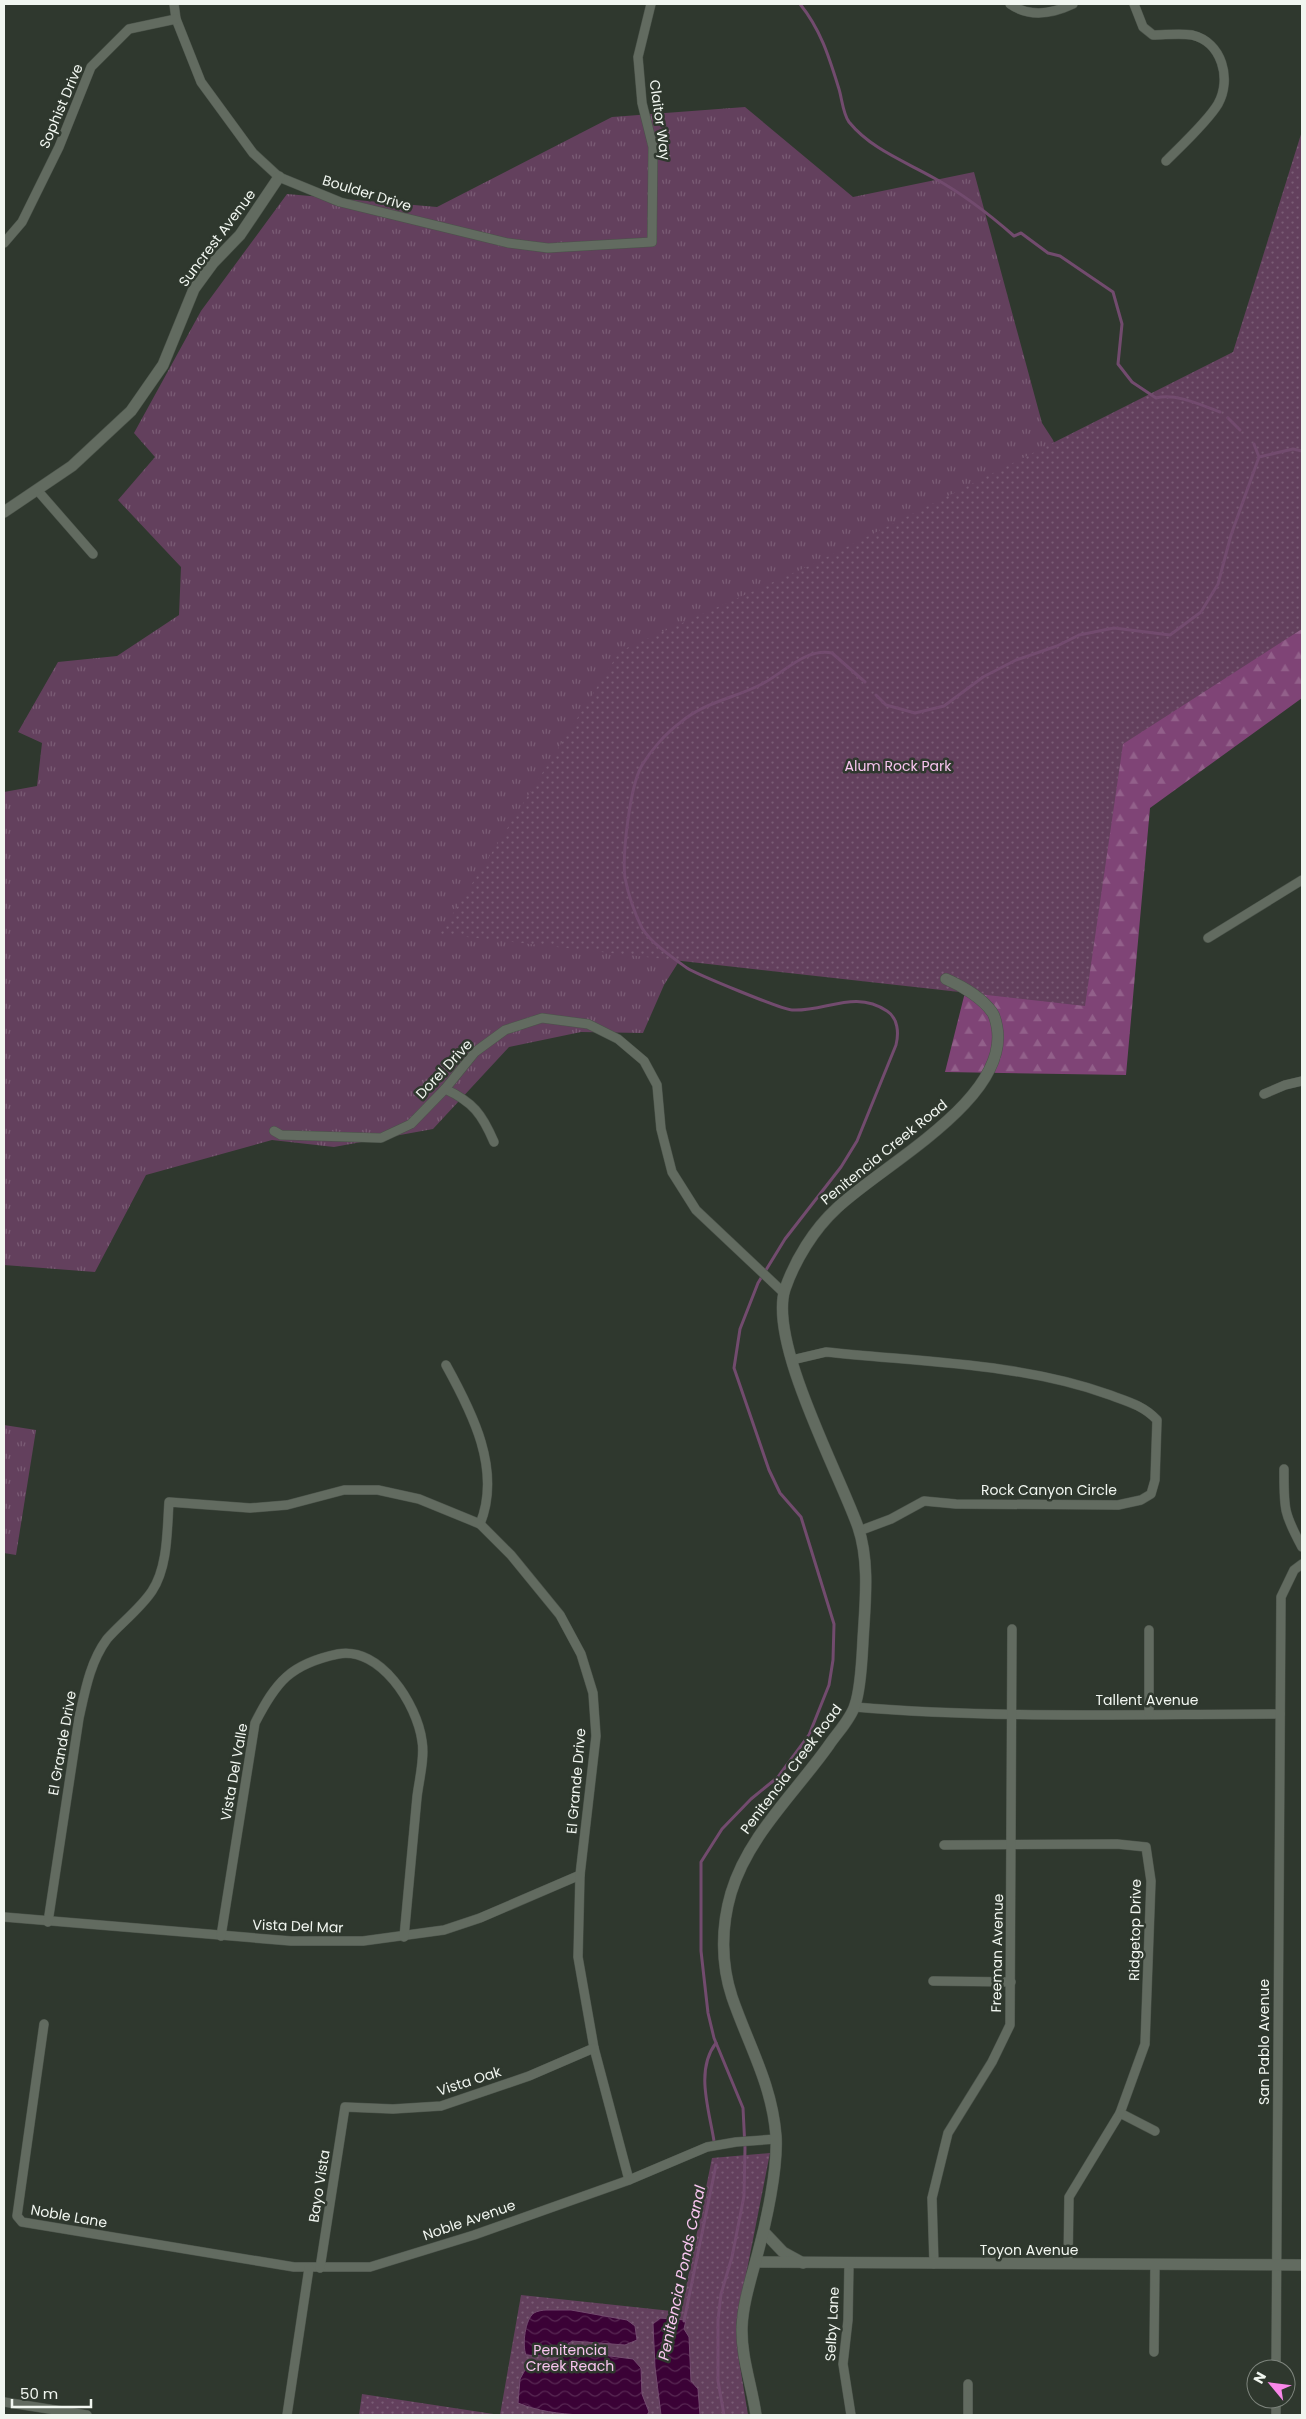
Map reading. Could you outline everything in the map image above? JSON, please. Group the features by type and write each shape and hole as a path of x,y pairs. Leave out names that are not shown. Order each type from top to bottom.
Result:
{"street":[{"name":"Boulder Drive","path":"174,4 176,19 201,82 253,153 279,177 340,202 508,243 548,248 652,242"},
{"name":"Claitor Way","path":"651,4 638,57 642,103 653,147 652,242"},
{"path":"1010,4 1036,14 1058,11 1072,4"},
{"path":"1134,4 1143,28 1153,35 1192,35 1213,47 1223,61 1224,90 1217,105 1166,161"},
{"name":"Sophist Drive","path":"4,242 22,222 60,147 91,68 129,28 176,19"},
{"name":"Suncrest Avenue","path":"4,512 38,491 72,466 107,436 148,391 164,365 194,289 213,263 240,235 279,177"},
{"path":"38,491 93,554"},
{"path":"1208,938 1302,880"},
{"name":"Penitencia Creek Road","path":"756,2415 746,2362 742,2327 749,2286 764,2232 776,2139 767,2087 732,1997 724,1961 726,1915 738,1874 751,1847 807,1777 855,1706 863,1645 865,1569 859,1531 792,1360 784,1327 784,1293 799,1258 816,1232 836,1209 896,1160 944,1126 974,1096 997,1052 998,1036 993,1012 964,987 946,979"},
{"name":"Dorel Drive","path":"274,1131 281,1135 381,1138 411,1124 446,1089 475,1052 505,1030 542,1018 588,1024 618,1039 644,1062 657,1085 661,1129 672,1172 696,1210 770,1282 784,1293"},
{"path":"1264,1094 1284,1085 1302,1081"},
{"path":"446,1089 465,1098 484,1118 494,1142"},
{"name":"Rock Canyon Circle","path":"792,1360 826,1352 1039,1374 1088,1387 1136,1404 1148,1411 1157,1420 1155,1480 1151,1494 1141,1500 1118,1505 956,1504 924,1501 891,1519 859,1531"},
{"path":"446,1365 468,1405 483,1449 487,1474 487,1507 480,1524"},
{"path":"1284,1469 1284,1509 1287,1520 1302,1546"},
{"name":"El Grande Drive","path":"48,1922 85,1689 96,1656 107,1640 152,1591 161,1569 169,1502 250,1508 287,1505 344,1490 378,1490 419,1499 480,1524 511,1555 560,1616 581,1654 593,1693 596,1736 580,1875 578,1957 594,2048 629,2180"},
{"path":"1280,1714 1281,1596 1294,1570 1302,1564"},
{"name":"Freeman Avenue","path":"934,2264 932,2198 948,2133 992,2062 1010,2025 1012,1982 1012,1629"},
{"path":"1149,1630 1149,1714"},
{"name":"Vista Del Valle","path":"221,1936 255,1723 271,1692 287,1676 306,1663 342,1654 360,1654 388,1674 410,1706 423,1741 404,1937"},
{"name":"Tallent Avenue","path":"855,1706 916,1712 1011,1714 1280,1714"},
{"name":"San Pablo Avenue","path":"1276,2359 1280,1714"},
{"name":"Ridgetop Drive","path":"1012,1846 1117,1844 1146,1847 1151,1881 1145,2044 1120,2113 1070,2197 1068,2264"},
{"path":"944,1845 1012,1846"},
{"name":"Vista Del Mar","path":"4,1917 221,1936 291,1941 345,1942 404,1937 444,1930 480,1918 580,1875"},
{"path":"933,1981 1012,1982"},
{"name":"Noble Lane","path":"44,2024 17,2216 22,2222 208,2255 309,2268"},
{"name":"Vista Oak","path":"345,2107 393,2109 441,2106 529,2076 594,2048"},
{"name":"Bayo Vista","path":"320,2268 345,2107"},
{"path":"1120,2113 1155,2131"},
{"name":"Noble Avenue","path":"309,2268 370,2267 454,2242 629,2180 707,2147 736,2142 776,2139"},
{"path":"764,2232 783,2252 804,2264"},
{"name":"Toyon Avenue","path":"756,2262 804,2264 1302,2265"},
{"name":"Selby Lane","path":"849,2264 848,2320 843,2364 851,2415"},
{"path":"1154,2352 1155,2264"},
{"path":"287,2415 309,2268"},
{"path":"968,2384 968,2415"},
{"path":"4,2402 87,2415"}],"green space":[{"path":"745,107 853,197 974,172 1042,423 1053,440 1111,602 688,947 664,985 643,1033 581,1032 509,1047 433,1129 334,1147 272,1140 146,1175 95,1272 4,1265 4,792 37,786 42,743 18,732 58,662 117,656 179,615 181,567 118,500 155,457 134,433 201,311 287,194 437,207 612,117"},
{"name":"Alum Rock Park","path":"1302,131 1302,629 1123,744 1085,1006 440,934 620,651 811,565 1233,352"},
{"path":"1302,434 1302,698 1150,808 1126,1075 945,1072 1024,757"},
{"path":"4,1425 36,1430 16,1555 4,1553"},
{"name":"Penitencia Creek Reach","path":"770,2153 736,2326 739,2360 748,2415 500,2415 521,2295 681,2312 712,2158"},
{"path":"362,2394 500,2415 359,2415"}],"water":[{"path":"546,2310 571,2310 627,2320 635,2326 637,2340 625,2345 572,2341 551,2353 526,2355 524,2339 528,2321 534,2313"},
{"path":"660,2318 686,2320 684,2329 689,2337 691,2381 698,2389 700,2415 661,2415 655,2367 653,2324"},
{"path":"573,2351 633,2359 641,2368 642,2394 649,2412 647,2415 565,2414 548,2412 518,2403 520,2379 525,2370 568,2355"}],"waterway":[{"path":"800,4 814,24 824,44 839,89 845,115 849,122 867,140 888,154 955,191 1014,236 1021,233 1048,253 1060,256 1113,292 1122,324 1118,364 1132,382 1156,398 1180,398 1220,412"},
{"path":"1228,418 1240,430"},
{"path":"1254,444 1259,457"},
{"path":"876,695 886,705 915,713 944,706 983,677 1016,660 1057,646 1079,635 1114,628 1170,635 1201,612 1218,584 1231,535 1259,457 1293,449 1302,451"},
{"path":"724,2415 718,2381 718,2320 721,2294 732,2257 744,2196 745,2148 743,2108 714,2038 708,2013 701,1951 701,1862 722,1829 751,1799 778,1777 809,1735 829,1685 833,1660 834,1624 801,1517 780,1493 769,1470 734,1368 740,1329 758,1283 785,1239 841,1167 857,1141 896,1045 897,1031 891,1014 875,1005 852,1002 804,1010 792,1010 740,991 687,968 657,945 646,934 639,922 625,878 626,838 633,790 641,767 664,737 690,715 762,684 804,657 822,652 832,653 865,682"},
{"name":"Penitencia Ponds Canal","path":"714,2141 705,2090 705,2077 706,2065 716,2043"},
{"name":"Penitencia Ponds Canal","path":"684,2321 716,2165"}]}
